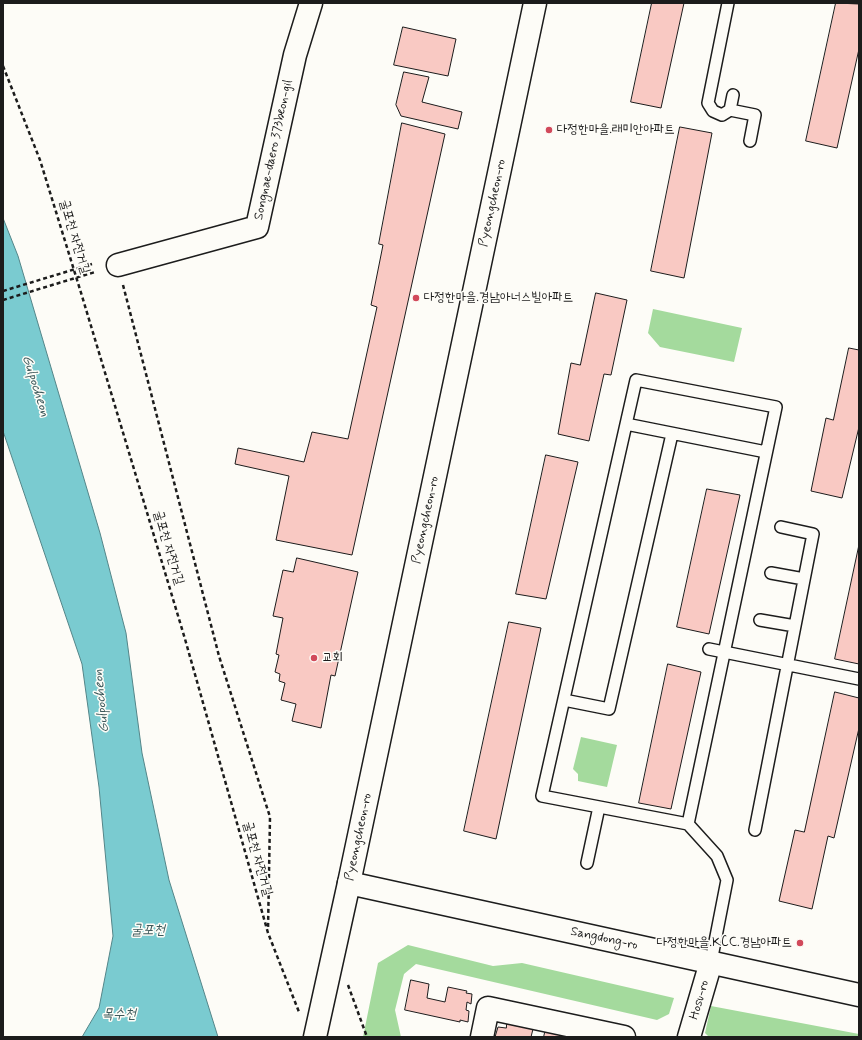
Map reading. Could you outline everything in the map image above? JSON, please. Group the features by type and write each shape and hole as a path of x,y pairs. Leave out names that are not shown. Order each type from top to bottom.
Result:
{"street":[{"name":"Songnae-daero 373beon-gil","path":"118,265 257,227 295,55 311,3"},
{"name":"Pyeongcheon-ro","path":"315,1037 349,883 535,3"},
{"name":"Sangdong-ro","path":"349,883 859,995"},
{"name":"Hosu-ro","path":"689,1037 710,962"},
{"path":"482,1037 488,1008 600,1035 624,1037"}],"lane":[{"path":"728,3 708,102 713,111 722,115 730,110 755,115 750,141"},
{"path":"730,110 733,95"},
{"path":"688,824 776,408 636,380 542,796 688,824 697,832 717,856 727,880 710,962"},
{"path":"626,424 766,452"},
{"path":"564,700 609,709 672,434"},
{"path":"755,830 813,534 781,527"},
{"path":"770,573 804,579"},
{"path":"760,620 795,626"},
{"path":"709,649 859,679"},
{"path":"587,863 599,807"}],"path":[{"name":"굴포천 자전거길","path":"3,66 40,160 185,639 268,933 278,962 301,1016"},
{"path":"3,291 92,264"},
{"path":"118,265 219,656 270,817 268,933"},
{"path":"3,300 95,272"},
{"path":"347,983 366,1036"}],"green space":[{"path":"653,309 742,328 734,362 660,347 648,333"},
{"path":"581,737 617,745 607,787 578,781 578,774 573,769"},
{"path":"408,945 493,966 522,963 674,998 669,1014 657,1020 416,964 404,974 395,1010 401,1037 363,1037 378,963"},
{"path":"711,1006 859,1034 859,1037 709,1037 705,1033"}],"water":[{"name":"굴포천","path":"3,218 18,256 100,533 126,633 142,753 169,880 218,1037 82,1037 99,1008 113,936 99,787 82,664 3,431"}],"building":[{"path":"652,3 684,3 661,108 631,102"},
{"path":"836,3 859,4 859,49 837,148 806,141"},
{"path":"403,27 456,39 448,76 394,65"},
{"path":"404,72 429,77 422,102 462,112 458,129 401,116 396,105"},
{"path":"402,123 445,134 352,555 276,540 289,476 235,464 238,448 304,462 312,432 348,439 377,307 371,305 383,245 379,244"},
{"path":"680,127 712,133 684,278 651,271"},
{"path":"596,293 627,300 611,375 604,374 589,441 558,434 571,363 580,365"},
{"path":"849,348 859,350 859,427 842,498 811,491 826,418 833,420"},
{"path":"546,455 578,462 546,599 516,594"},
{"path":"707,489 740,495 709,634 677,627"},
{"path":"859,545 859,664 835,659"},
{"path":"297,558 358,572 335,676 331,675 321,728 292,721 296,704 281,700 285,683 279,681 280,674 275,672 279,655 276,654 283,618 273,616 283,570 293,572"},
{"path":"509,622 541,628 496,839 464,831"},
{"path":"668,664 701,672 671,809 639,803"},
{"path":"835,692 859,698 859,728 834,838 828,836 812,909 779,901 795,830 804,832"},
{"path":"411,980 429,984 427,998 445,1002 448,987 467,991 466,993 472,994 471,1004 467,1002 466,1010 469,1011 468,1022 460,1020 460,1022 405,1010"},
{"path":"507,1023 533,1029 531,1037 495,1037 498,1027 506,1028"},
{"path":"546,1028 578,1037 544,1037"}],"place":[{"name":"다정한마을.래미안아파트","path":"549,130"},
{"name":"다정한마을.경남아너스빌아파트","path":"416,298"},
{"name":"교회","path":"314,658"},
{"name":"다정한마을.KCC.경남아파트","path":"800,943"}],"water label":[{"name":"Gulpocheon","path":"35,386"},
{"name":"Gulpocheon","path":"102,701"},
{"name":"목수천","path":"119,1015"}]}
